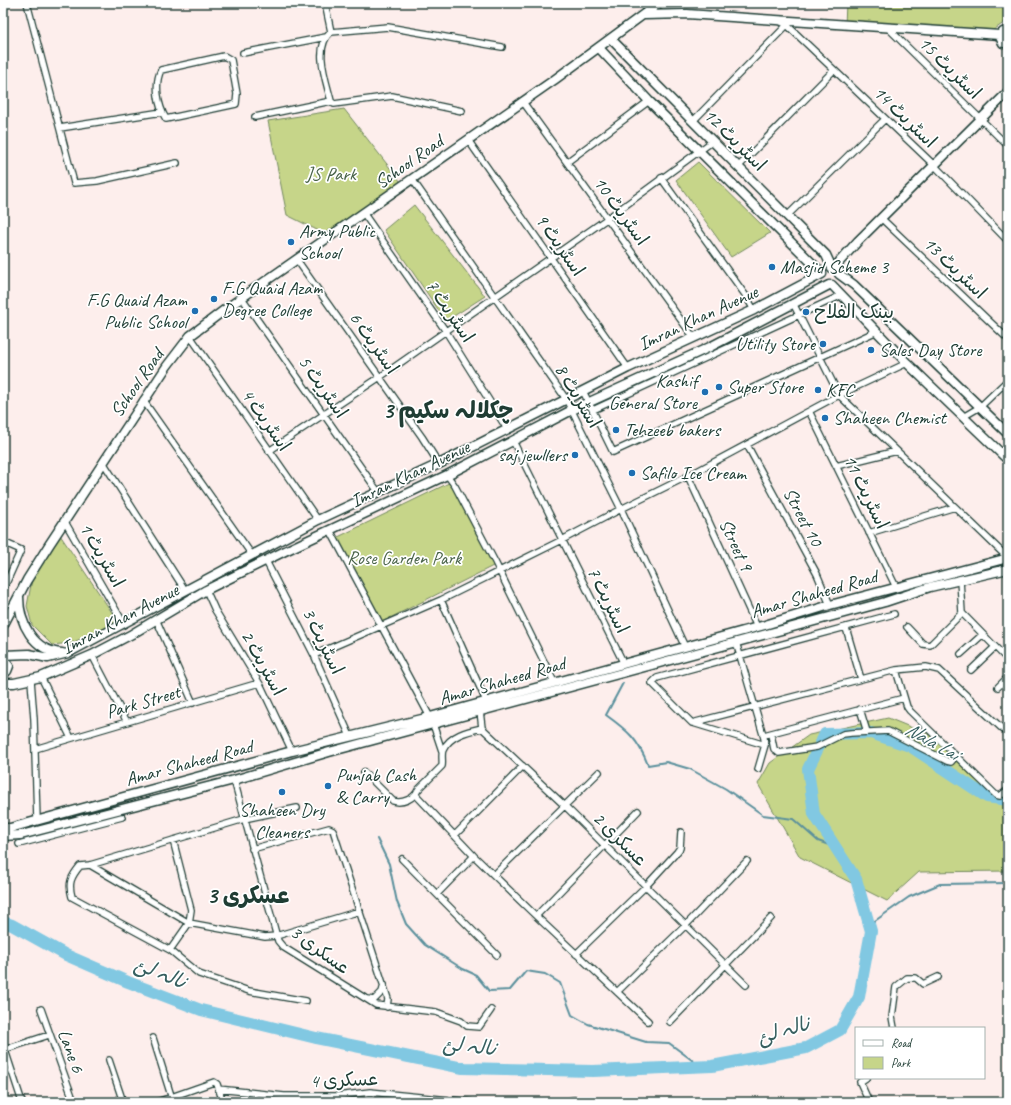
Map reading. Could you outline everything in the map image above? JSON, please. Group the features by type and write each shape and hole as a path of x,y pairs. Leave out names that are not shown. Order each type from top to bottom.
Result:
{"main road":[{"name":"School Road","path":"3,626 19,594 103,462 143,400 190,336 523,102 659,3"},
{"path":"644,15 687,14 1000,35 1003,32 1008,31"},
{"path":"1000,35 1002,41 1008,43"},
{"name":"اسٹریٹ 12","path":"611,39 826,255 835,270"},
{"path":"599,48 649,101 822,273 823,281 842,295 907,363 1008,460"},
{"path":"830,285 838,280 835,270 844,256 1008,92"},
{"path":"822,273 828,268 835,270 860,290 1008,434"},
{"name":"Imran Khan Avenue","path":"3,655 29,654 48,658 68,653 318,520 439,464 628,368 754,310 822,273"},
{"name":"Imran Khan Avenue","path":"3,683 14,683 41,677 92,654 132,634 206,590 447,475 572,410 591,406 830,285"},
{"name":"Amar Shaheed Road","path":"7,832 81,824 329,752 431,721 486,701 757,627 960,569 1008,558"},
{"path":"960,569 960,580"},
{"name":"Amar Shaheed Road","path":"7,832 37,820 326,742 350,736 480,712 960,580 1008,569"},
{"path":"19,594 21,614 29,635 46,648 56,652 68,653"},
{"path":"684,647 688,655"},
{"path":"3,660 9,666 7,672 3,674"},
{"path":"326,742 329,752"}],"street":[{"path":"27,3 74,183 96,181 177,163"},
{"path":"325,3 331,32"},
{"name":"اسٹریٹ 14","path":"778,20 787,25 935,166 1008,241"},
{"path":"693,121 787,25"},
{"path":"330,101 322,46 326,37 331,32 388,27 502,47"},
{"name":"اسٹریٹ 15","path":"888,28 1008,146"},
{"path":"243,53 326,37"},
{"path":"224,56 230,60 237,94 236,104 166,119 162,112 157,78 160,70 224,56"},
{"path":"739,166 834,70"},
{"path":"255,117 330,101 334,104 344,104 392,96 462,111"},
{"path":"567,162 649,101"},
{"name":"اسٹریٹ 10","path":"523,102 694,338"},
{"path":"60,128 162,112"},
{"path":"787,216 885,119"},
{"name":"اسٹریٹ 9","path":"468,140 628,368"},
{"path":"269,451 380,377 551,258 714,141"},
{"path":"661,178 746,296 754,310"},
{"name":"اسٹریٹ 8","path":"412,179 566,399 621,509 684,647"},
{"name":"اسٹریٹ 7","path":"364,214 446,330 507,429"},
{"name":"اسٹریٹ 13","path":"881,218 1008,339"},
{"name":"اسٹریٹ 6","path":"297,260 380,377 439,464"},
{"path":"591,406 842,295"},
{"name":"اسٹریٹ 5","path":"242,298 379,493"},
{"path":"794,303 839,395 1008,558"},
{"path":"583,391 613,452 876,331"},
{"name":"اسٹریٹ 4","path":"190,336 318,520"},
{"path":"314,655 382,627 441,600 688,476 839,395 907,363"},
{"path":"963,417 980,407 1008,380"},
{"path":"143,400 252,555"},
{"name":"اسٹریٹ 11","path":"809,411 896,588"},
{"name":"اسٹریٹ 7","path":"513,441 624,664"},
{"name":"Street 10","path":"747,444 816,574 830,605"},
{"path":"836,466 897,451"},
{"path":"103,462 184,590"},
{"path":"447,475 455,486 554,682"},
{"name":"Street 9","path":"688,476 757,627"},
{"path":"869,533 955,507"},
{"name":"اسٹریٹ 1","path":"65,522 124,624"},
{"path":"330,530 431,721 442,751 442,766 416,795 405,801 393,801 364,772"},
{"path":"3,542 21,550 3,590"},
{"name":"اسٹریٹ 3","path":"266,561 314,655 350,736"},
{"path":"960,580 962,613 1008,660"},
{"name":"اسٹریٹ 2","path":"206,590 215,610 259,683 292,751"},
{"path":"441,600 486,701"},
{"path":"907,627 923,644 930,645 962,613"},
{"path":"764,745 692,723 653,685 653,680 894,614"},
{"path":"156,619 193,703"},
{"path":"846,628 861,679"},
{"path":"961,654 982,635"},
{"path":"736,642 764,735 764,745 758,769"},
{"path":"971,670 995,647"},
{"path":"92,654 128,722"},
{"path":"692,723 896,670 926,666 939,670 1008,734"},
{"path":"896,670 904,698 910,711 996,795 1000,796 1008,790"},
{"path":"41,677 71,738"},
{"path":"998,687 1008,677"},
{"path":"30,680 35,749 37,820"},
{"name":"Park Street","path":"35,749 259,683"},
{"path":"764,735 904,698"},
{"path":"860,710 866,732"},
{"path":"442,751 455,737 482,728 480,712"},
{"name":"عسکری 2","path":"482,728 565,806 746,985"},
{"path":"770,734 774,749 779,753 817,747 843,734 889,732 948,762 952,761 956,756"},
{"path":"455,835 523,766"},
{"path":"494,875 599,772"},
{"name":"عسکری 3","path":"234,780 276,936 283,947 376,1005 436,1012 461,1021 467,1026 479,1027 491,1010"},
{"path":"416,795 474,856 648,1021"},
{"path":"297,808 244,819 90,865 80,866 72,876 69,886 72,897 170,950 199,974 249,990 306,1001"},
{"path":"536,916 638,811"},
{"path":"19,844 81,824 122,817"},
{"path":"252,849 332,828 384,985 388,999 388,1007"},
{"path":"576,954 646,886 680,848 681,832"},
{"path":"170,950 189,923 190,910 173,840"},
{"path":"437,894 474,856"},
{"path":"402,859 497,955"},
{"path":"617,992 686,925 747,861"},
{"path":"90,865 189,923 265,937 276,936 360,911"},
{"path":"670,1022 771,918"},
{"path":"894,1027 892,1017 896,987 907,978 916,978 923,984 938,977"},
{"path":"367,999 374,1000 379,996 384,985"},
{"name":"Lane 6","path":"41,1009 74,1102"},
{"path":"22,1102 4,1048 49,1034"},
{"path":"153,1038 172,1099 157,1102"},
{"path":"109,1060 123,1102"},
{"path":"864,1079 860,1082 870,1102"},
{"name":"عسکری 4","path":"172,1099 212,1082 217,1084 218,1089 230,1089 255,1094 284,1096 337,1096 370,1092 470,1102"},
{"path":"218,1089 223,1102"},
{"path":"247,1102 255,1094"},
{"path":"406,1095 407,1102"},
{"path":"337,1096 339,1102"},
{"path":"564,1102 574,1100 582,1102"}],"green space":[{"path":"846,3 1008,3 1008,20 992,31 845,25"},
{"name":"JS Park","path":"344,109 404,186 331,237 287,215 268,121"},
{"path":"698,162 770,233 731,257 676,180"},
{"path":"414,205 485,296 446,321 384,230"},
{"name":"Rose Garden Park","path":"453,481 495,565 382,622 336,538"},
{"path":"60,535 119,623 71,643 52,645 32,625 27,606 34,569"},
{"path":"888,718 937,738 1008,802 1008,871 919,872 887,901 800,857 758,784 770,763 809,735"}],"waterway":[{"path":"623,683 606,715 632,736 640,748 648,765 666,762 690,769 726,789 763,815 793,819 818,841 837,848"},
{"name":"نالہ لئ","path":"3,922 12,925 66,955 128,982 201,1010 316,1038 463,1068 593,1071 712,1066 806,1048 840,1030 859,997 871,931 856,879 814,814 808,769 825,734 871,733 910,746 987,797 1008,800"},
{"path":"377,839 389,864 397,902 406,924 425,945 463,969 476,975 489,991 510,990 526,971 545,974 560,983 572,1015 588,1024 646,1042 669,1043 700,1066"},
{"path":"869,925 909,897 940,884 1008,883"}],"place":[{"name":"Army Public School","path":"291,242"},
{"name":"Masjid Scheme 3","path":"772,267"},
{"name":"F.G Quaid Azam Degree College","path":"214,299"},
{"name":"F.G Quaid Azam Public School","path":"195,311"},
{"name":"بینک الفلاح","path":"806,312"},
{"name":"Utility Store","path":"823,344"},
{"name":"Sales Day Store","path":"871,350"},
{"name":"Super Store","path":"719,387"},
{"name":"KFC","path":"818,390"},
{"name":"Kashif General Store","path":"705,392"},
{"name":"Shaheen Chemist","path":"825,418"},
{"name":"Tehzeeb bakers","path":"616,430"},
{"name":"saj jewllers","path":"575,455"},
{"name":"Safilo Ice Cream","path":"632,473"},
{"name":"Punjab Cash & Carry","path":"328,786"},
{"name":"Shaheen Dry Cleaners","path":"282,792"}],"district":[{"name":"چکلالہ سکیم 3","path":"448,410"},
{"name":"عسکری 3","path":"248,895"}],"water label":[{"name":"Nala Lai","path":"932,741"}]}
